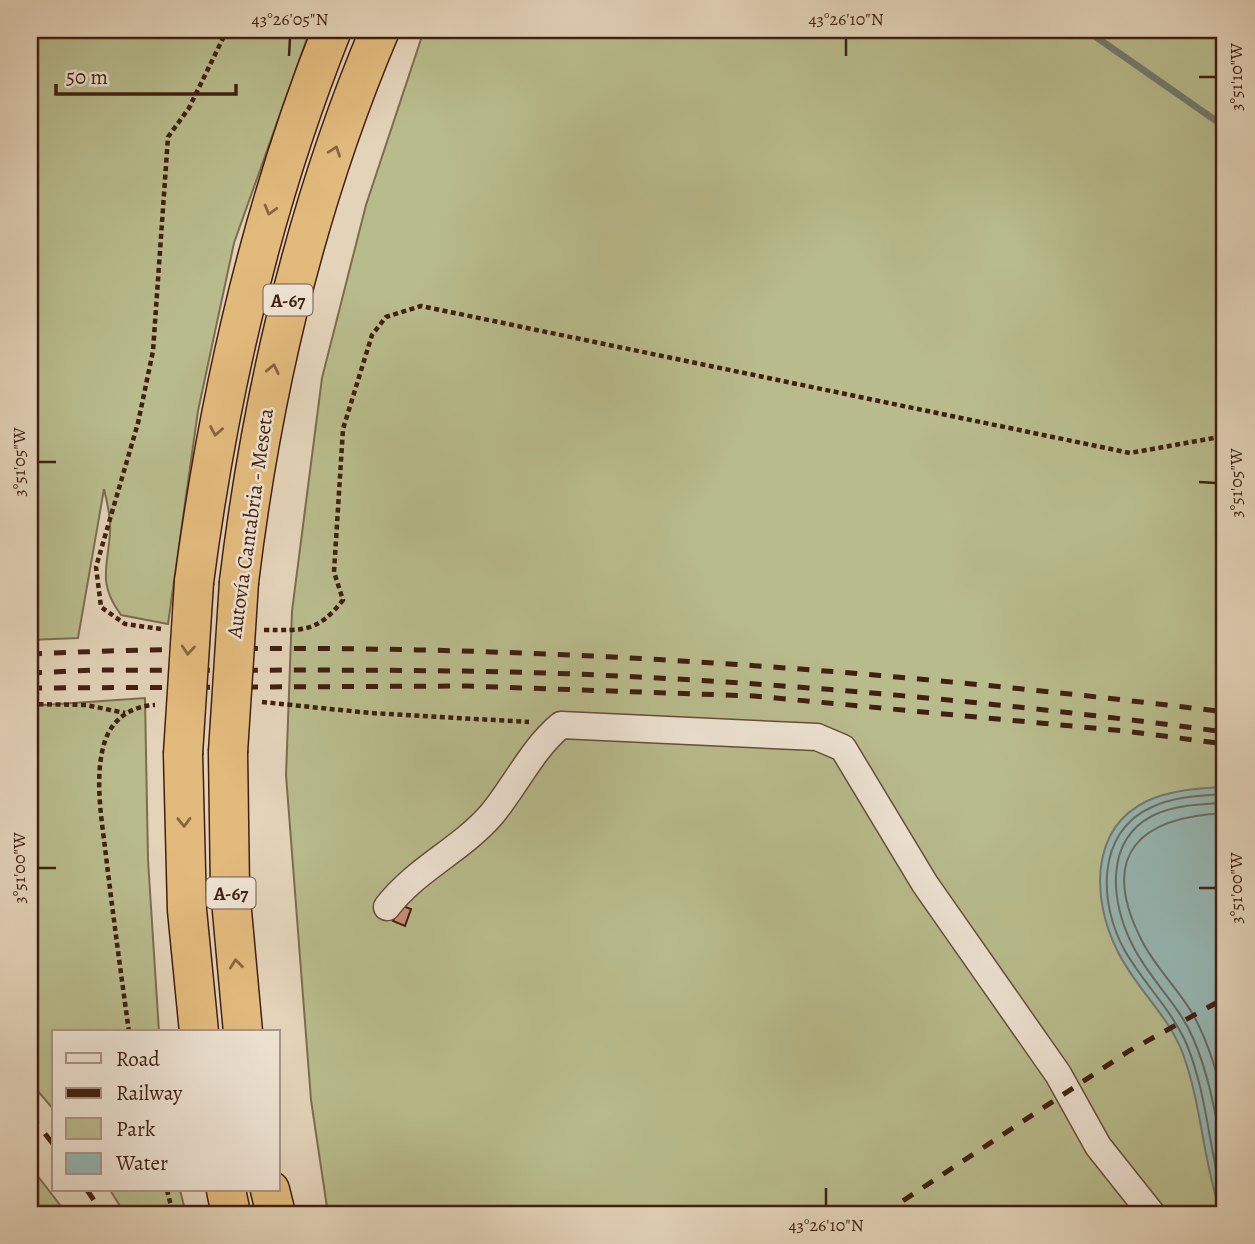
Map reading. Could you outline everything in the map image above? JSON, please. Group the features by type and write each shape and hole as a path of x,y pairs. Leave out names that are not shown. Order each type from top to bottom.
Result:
{"highway":[{"name":"A-67","path":"199,1030 187,910 183,754 194,582 216,425 243,307 287,156 332,30"},
{"name":"Autovía Cantabria - Meseta","path":"243,1030 230,889 229,752 239,582 265,404 292,286 328,169 380,30"},
{"path":"226,1192 230,1214"},
{"path":"270,1192 276,1214"}],"street":[{"path":"387,907 404,884 490,816 544,738 561,725 817,737 843,748 925,884 1058,1074 1098,1146 1152,1214"}],"path":[{"path":"165,629 125,624 101,607 96,568 138,423 153,351 168,137 189,108 227,30"},
{"path":"261,630 307,631 329,617 343,600 334,572 343,429 372,335 386,317 421,306 1130,453 1225,436"},
{"path":"30,704 86,705 125,713"},
{"path":"168,1192 173,1214"}],"green space":[{"path":"30,30 310,30 234,243 198,411 168,624 121,615 114,604 106,584 110,527 104,489 78,638 30,640"},
{"path":"424,30 1225,30 1225,1214 328,1214 311,1100 286,775 292,611 322,378 366,205"},
{"path":"145,698 148,860 159,1030 52,1030 52,1108 30,1082 30,706"},
{"path":"30,1166 67,1214 30,1214"},
{"path":"111,1192 180,1192 186,1214 125,1214"}],"water":[{"path":"1225,787 1225,1214 1221,1214 1183,1054 1169,1026 1124,964 1117,950 1103,910 1100,888 1105,847 1114,829 1128,813 1147,801 1166,794"}],"building":[{"path":"400,905 411,909 405,926 393,921"}],"waterway":[{"path":"1086,30 1225,127"}],"railway":[{"path":"30,654 180,649 329,649 629,658 927,680 1225,712"},
{"path":"30,673 96,670 395,670 656,678 900,695 1225,732"},
{"path":"30,688 467,686 754,696 1125,731 1225,744"},
{"path":"883,1214 1129,1051 1225,998"},
{"path":"30,1115 52,1142"},
{"path":"88,1192 103,1214"}]}
